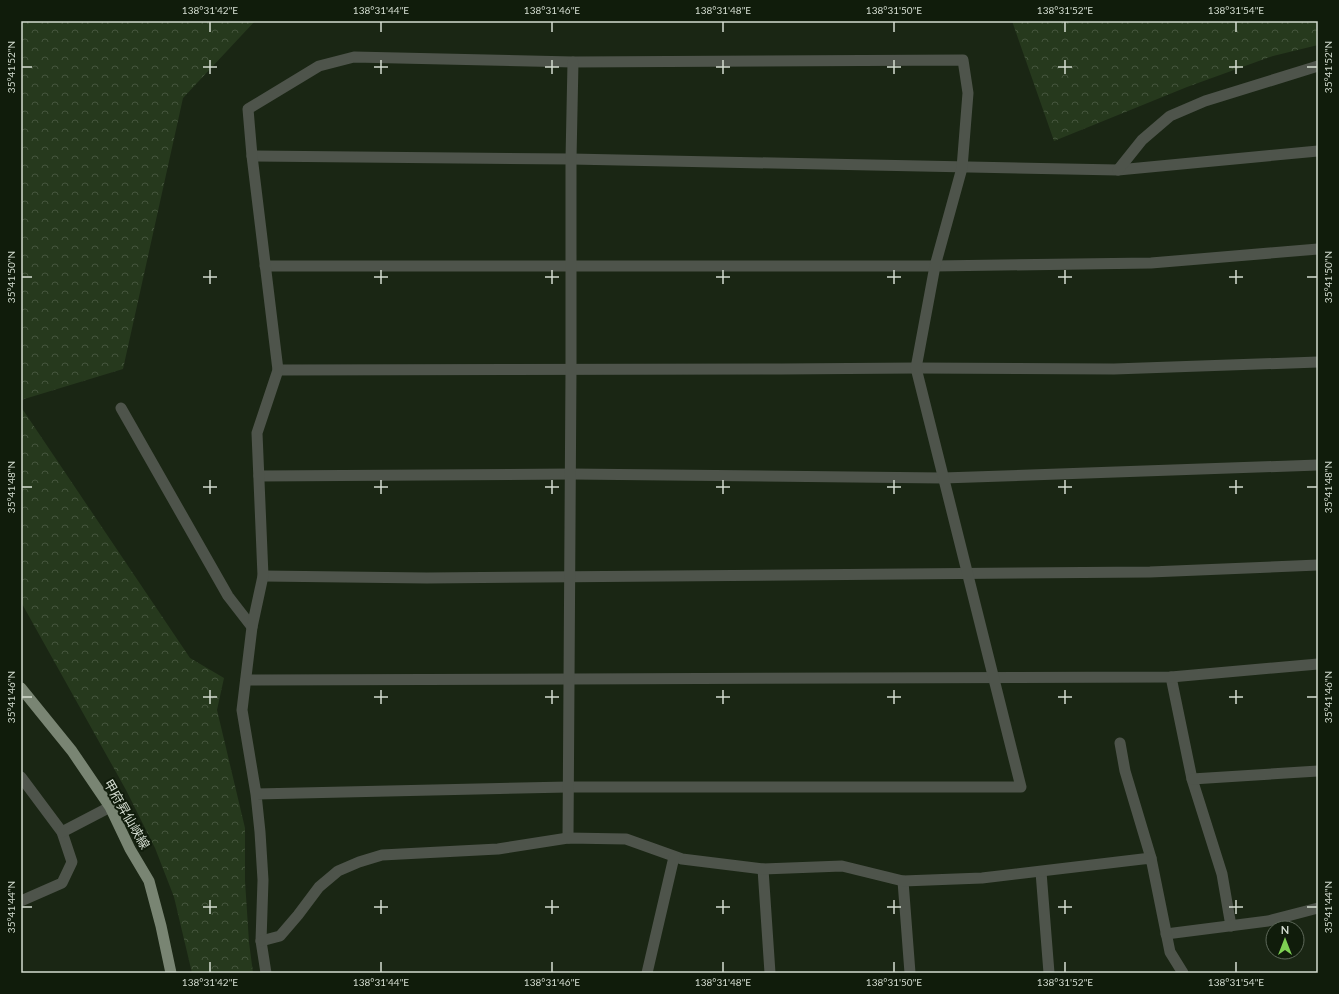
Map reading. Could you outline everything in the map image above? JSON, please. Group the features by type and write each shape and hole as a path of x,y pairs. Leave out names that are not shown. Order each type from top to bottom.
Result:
{"main road":[{"name":"甲府昇仙峡線","path":"21,688 72,751 110,807 130,849 149,881 161,926 171,973"}],"street":[{"path":"256,794 568,787 1021,787 966,573 916,368 935,266 962,168 968,93 963,60 573,62 354,57 319,66 248,109 252,156 278,370 257,432 263,576 252,627 242,710 256,794 263,880 261,941 266,973"},
{"path":"568,838 572,370 570,159 573,62"},
{"path":"1118,170 1142,140 1170,116 1205,101 1318,66"},
{"path":"252,156 570,159 1118,170 1318,151"},
{"path":"265,266 935,266 1152,263 1318,249"},
{"path":"278,370 781,370 916,368 1114,369 1318,362"},
{"path":"121,408 228,596 252,627"},
{"path":"259,476 571,474 943,478 1318,465"},
{"path":"263,576 427,578 1150,572 1318,566"},
{"path":"246,680 1171,677 1318,664"},
{"path":"1171,677 1192,779 1222,874 1231,926"},
{"path":"1120,743 1125,771 1152,858 1170,952 1183,973"},
{"path":"1192,779 1318,772"},
{"path":"21,777 62,832 72,862 62,883 21,901"},
{"path":"62,832 110,807"},
{"path":"261,941 280,936 319,887 338,871 359,862 382,855 498,849 568,838 626,839 682,859 763,869 842,866 903,881 982,878 1152,858"},
{"path":"647,973 674,857"},
{"path":"763,869 770,973"},
{"path":"1041,872 1049,973"},
{"path":"903,881 910,973"},
{"path":"1166,934 1268,921 1318,908"}],"green space":[{"path":"21,21 255,21 183,98 123,369 21,400"},
{"path":"1012,21 1318,21 1318,45 1273,56 1187,87 1054,141"},
{"path":"21,407 190,658 224,678 217,710 245,828 245,881 249,942 253,973 192,973 174,897 155,848 126,790 21,602"}]}
